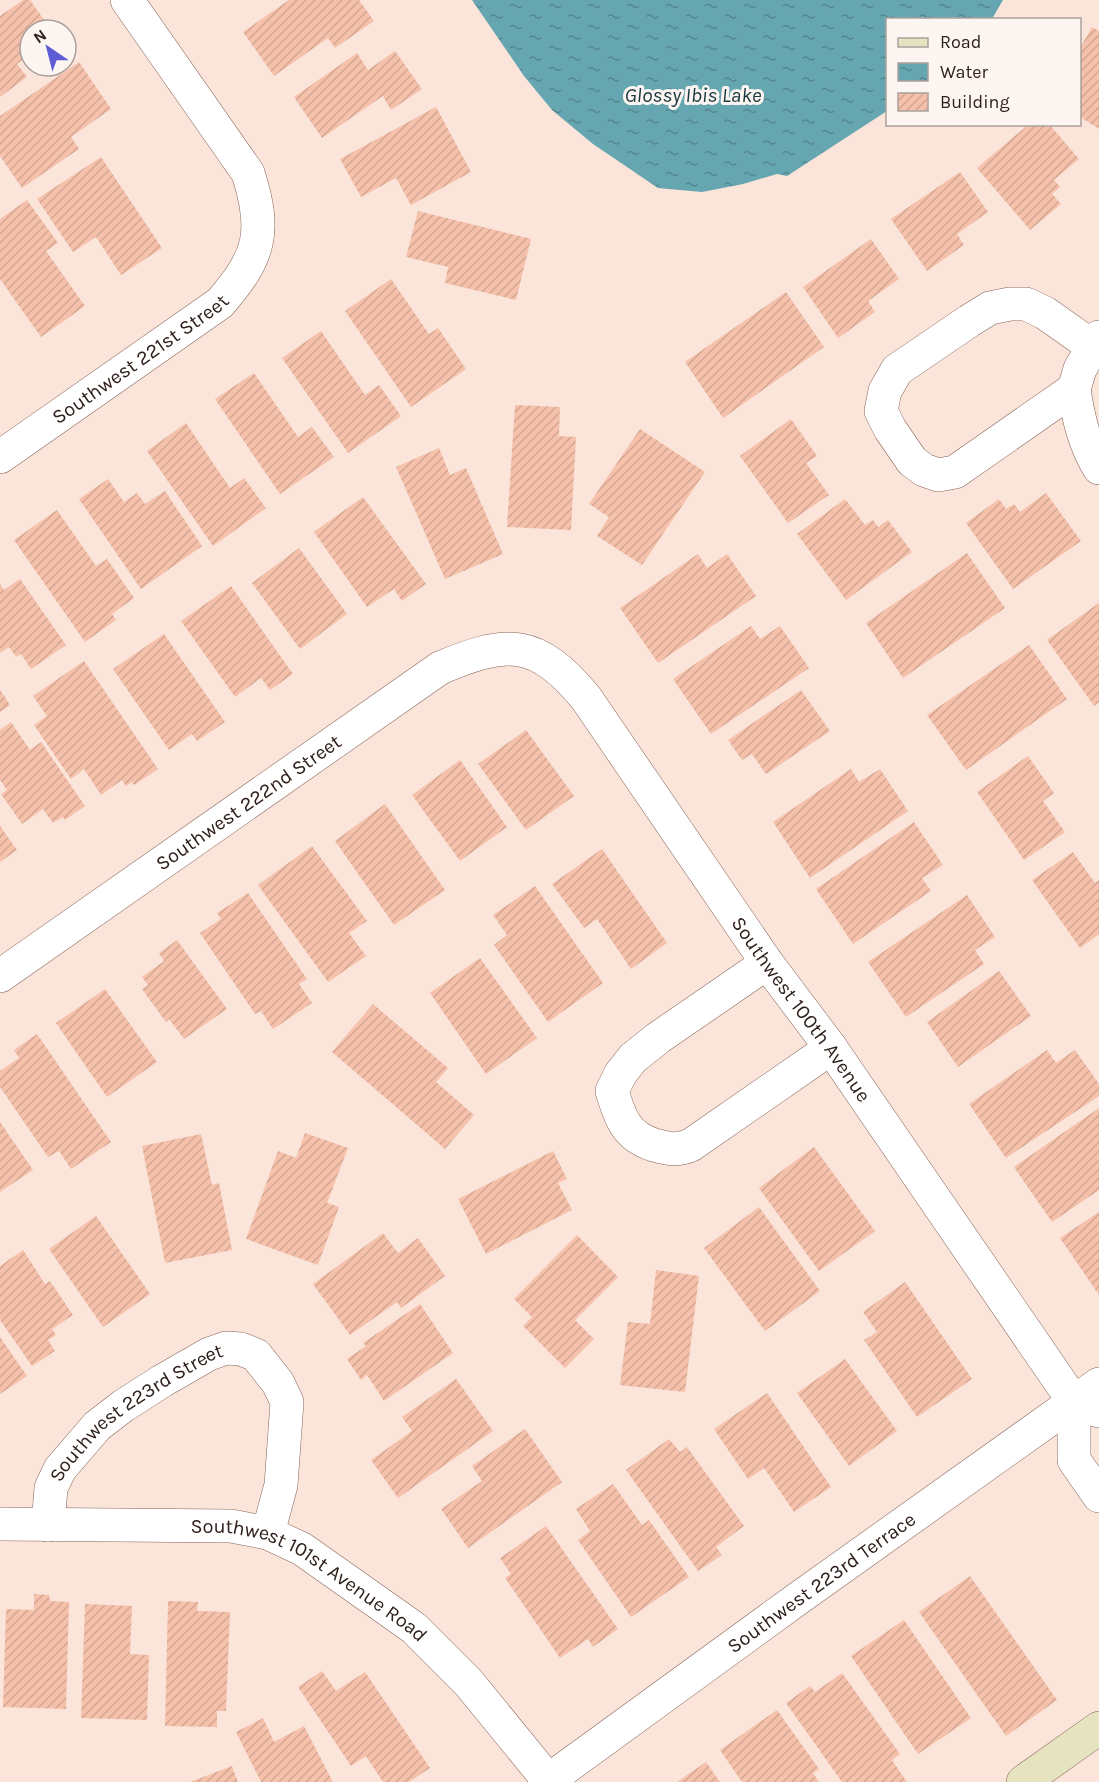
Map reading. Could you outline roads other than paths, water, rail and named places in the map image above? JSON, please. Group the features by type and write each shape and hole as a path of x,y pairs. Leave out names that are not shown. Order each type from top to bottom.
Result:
{"street":[{"name":"Southwest 221st Street","path":"0,457 220,303 249,266 257,240 259,220 257,205 248,173 127,0"},
{"path":"1074,388 955,472 938,475 924,470 912,461 890,429 881,411 885,391 897,370 990,308 1026,304 1096,342 1080,369 1074,388 1077,413 1084,436 1099,468"},
{"name":"Southwest 100th Avenue","path":"505,648 523,649 542,656 572,681 586,698 767,963 1091,1399"},
{"name":"Southwest 222nd Street","path":"0,976 427,677 457,661 505,648"},
{"path":"767,963 658,1038 633,1058 621,1073 612,1091 622,1121 632,1134 645,1142 666,1149 678,1150 691,1145 831,1048"},
{"name":"Southwest 223rd Street","path":"48,1525 51,1488 60,1469 96,1426 162,1381 209,1354 226,1348 241,1349 256,1355 278,1383 287,1402 281,1485 268,1533"},
{"path":"1091,1399 1074,1460 1099,1496"},
{"name":"Southwest 223rd Terrace","path":"547,1781 796,1600 1091,1399"},
{"name":"Southwest 101st Avenue Road","path":"0,1524 231,1526 268,1533 302,1549 414,1628 468,1682 547,1781"},
{"path":"1023,1782 1099,1728"}],"water":[{"name":"Glossy Ibis Lake","path":"472,0 1003,0 993,18 886,18 886,112 787,176 777,174 702,192 658,188 593,144 552,110 524,76"}]}
